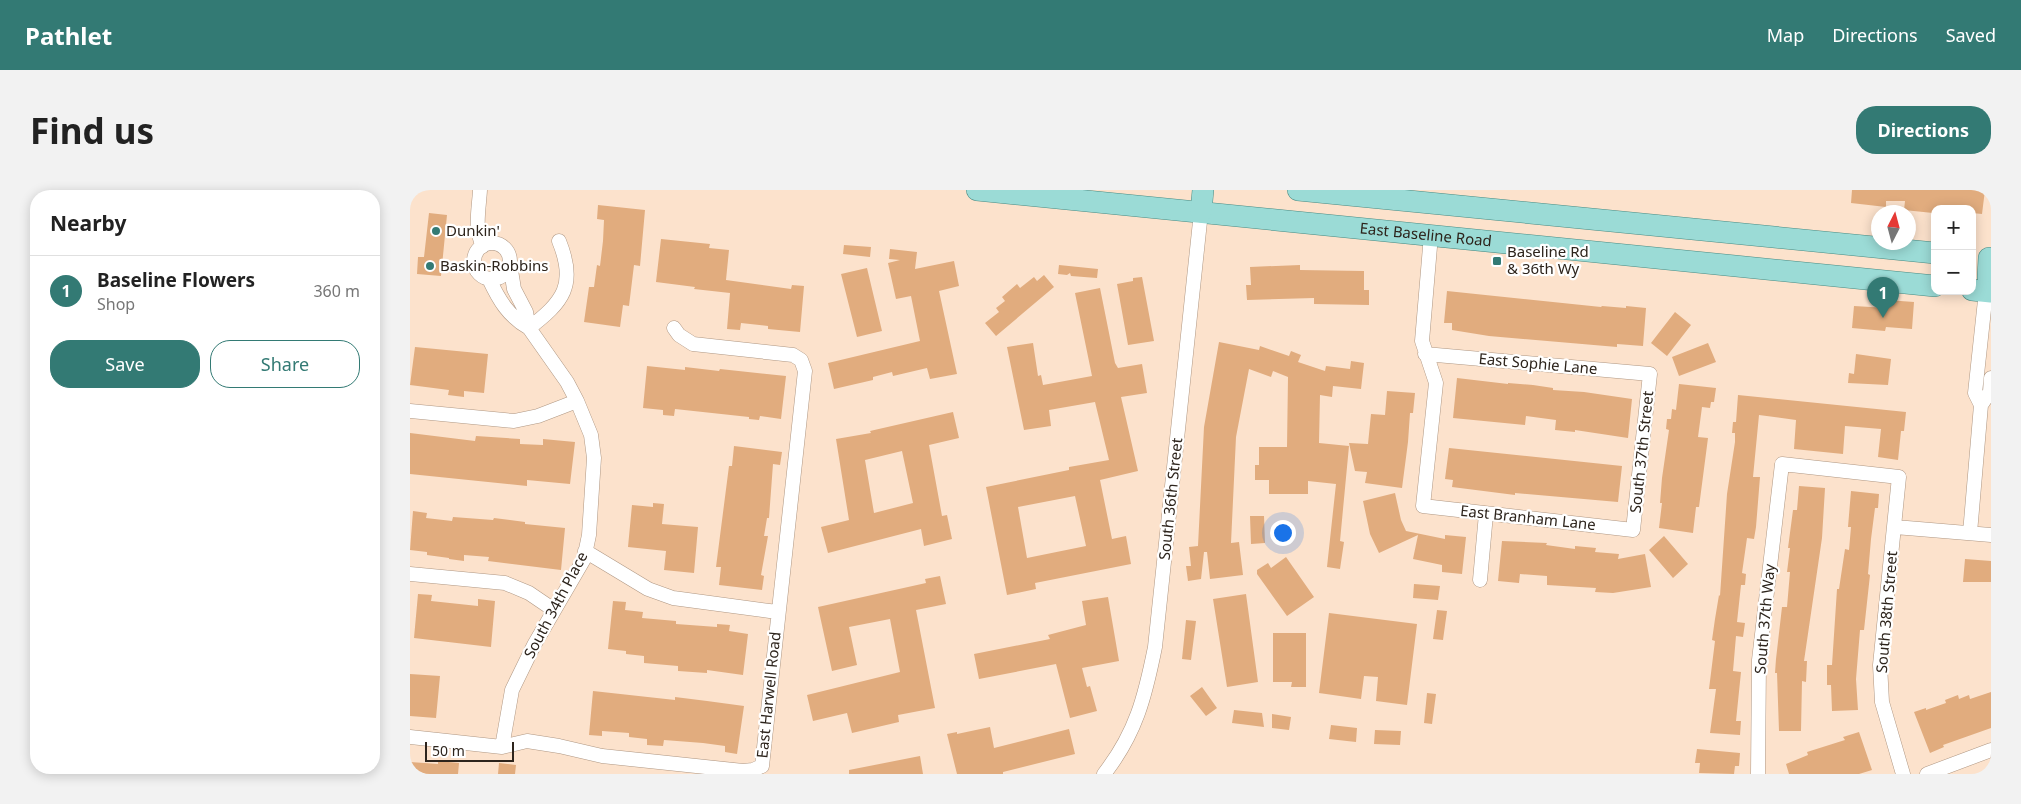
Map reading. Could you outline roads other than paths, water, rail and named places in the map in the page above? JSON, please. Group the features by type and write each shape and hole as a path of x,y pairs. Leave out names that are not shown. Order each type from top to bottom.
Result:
{"main road":[{"name":"East Baseline Road","path":"977,190 1931,286"},
{"path":"1201,212 1203,190"},
{"path":"1298,190 1431,194 1733,233 1931,253"},
{"path":"1431,194 1431,236"},
{"path":"1730,265 1733,233"},
{"path":"1883,281 1925,272 1931,273"}],"street":[{"name":"South 34th Place","path":"480,190 478,238 482,246"},
{"name":"South 36th Street","path":"1104,774 1116,759 1134,727 1145,695 1155,648 1201,212"},
{"path":"1425,354 1422,342 1431,236"},
{"path":"529,328 562,298 567,269 566,256 559,241"},
{"name":"South 34th Place","path":"502,747 512,690 534,645 584,559 589,535 594,458 591,435 577,401 567,382 529,328 526,312 514,290 508,253 499,245 482,246 475,256 475,268 478,273 489,279 505,309 516,321 529,328"},
{"path":"489,279 500,277 510,264"},
{"path":"1985,274 1985,357 1975,393 1986,406"},
{"name":"East Harwell Road","path":"410,737 502,747 527,741 560,746 602,756 743,771 753,770 762,766 777,612 805,371 800,360 793,355 693,344 679,335 674,328"},
{"name":"East Sophie Lane","path":"1425,354 1650,374"},
{"name":"East Branham Lane","path":"1425,354 1436,383 1423,506 1633,530"},
{"name":"South 37th Street","path":"1633,530 1650,374"},
{"path":"1970,532 1991,378"},
{"path":"410,411 514,421 538,416 577,401"},
{"name":"South 38th Street","path":"1782,464 1899,477 1880,665 1882,702 1903,774"},
{"name":"South 37th Way","path":"1758,774 1759,660 1782,464"},
{"path":"1480,580 1486,514"},
{"path":"1895,527 1991,535"},
{"path":"585,551 648,589 673,598 777,612"},
{"path":"410,574 505,583 529,593 554,610"},
{"path":"1927,774 1991,750"}],"place":[{"name":"Dunkin'","path":"436,231"},
{"name":"Baseline Rd & 36th Wy","path":"1497,261"},
{"name":"Baskin-Robbins","path":"430,266"},
{"name":"Baseline Flowers","path":"1883,318"}]}
